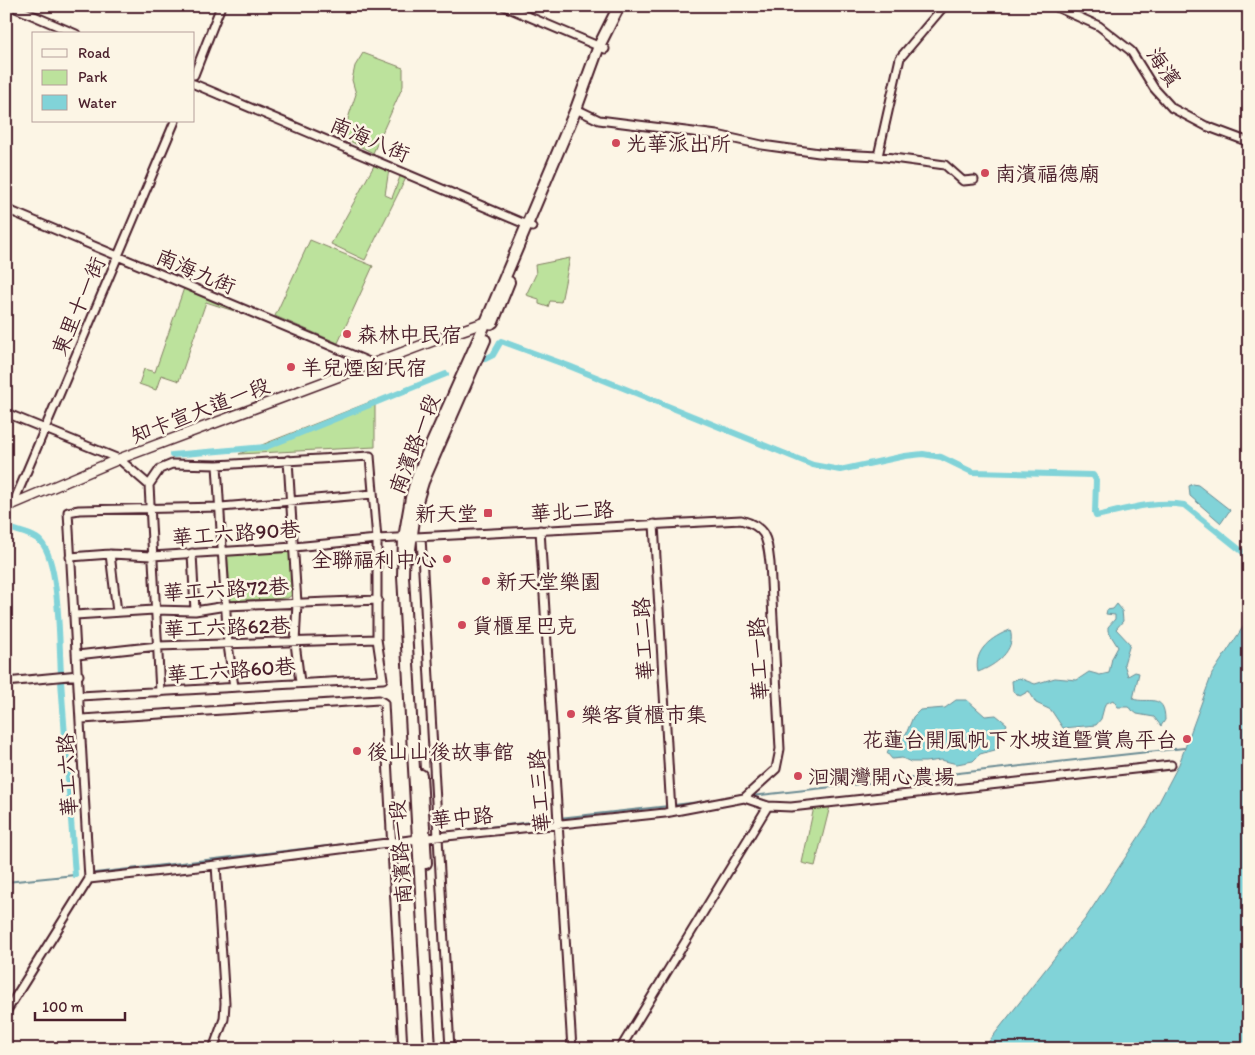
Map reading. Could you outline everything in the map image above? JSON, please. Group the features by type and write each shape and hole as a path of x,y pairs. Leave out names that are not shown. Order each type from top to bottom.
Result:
{"main road":[{"name":"南濱路一段","path":"430,1049 410,576 412,538 411,498 418,474 489,323 579,110 619,6"},
{"name":"南濱路一段","path":"602,47 624,6"},
{"name":"南濱路一段","path":"421,838 436,1049"}],"street":[{"path":"11,6 71,32"},
{"path":"195,72 221,6"},
{"path":"504,6 602,47"},
{"path":"878,156 900,58 944,6"},
{"name":"海濱","path":"1054,6 1099,26 1131,51 1154,88 1172,108 1206,126 1249,142"},
{"name":"南海八街","path":"195,84 529,225"},
{"path":"579,110 599,120 717,135 784,148 819,153 878,156 945,165 963,181 974,180"},
{"name":"東里十一街","path":"10,506 44,431 174,122"},
{"name":"南海九街","path":"6,209 374,364"},
{"name":"知卡宣大道一段","path":"10,506 119,460 489,323"},
{"path":"6,413 44,431 119,460 149,485"},
{"path":"160,692 154,610 149,485 160,469 172,464 217,465 370,456 377,539 377,639"},
{"path":"288,460 297,603 295,643 300,682"},
{"path":"217,465 224,550 228,645 234,687"},
{"name":"華工六路90巷","path":"68,512 79,510 221,507 373,494"},
{"name":"華工六路","path":"68,512 82,719 89,879"},
{"name":"華北二路","path":"412,538 742,520"},
{"name":"華工一路","path":"742,520 752,522 761,529 768,545 780,749 776,769 744,798"},
{"name":"華工二路","path":"654,524 671,812"},
{"name":"華工三路","path":"540,530 546,657 559,825 572,1049"},
{"path":"412,538 426,652 440,837 450,1049"},
{"name":"華工六路90巷","path":"70,557 110,554 152,556 412,538"},
{"path":"192,553 195,611"},
{"path":"110,554 116,612"},
{"name":"華工六路72巷","path":"75,615 154,610 195,611 226,606 378,600"},
{"name":"華工六路62巷","path":"77,654 158,646 377,639"},
{"name":"華工六路60巷","path":"80,696 300,682 384,679 377,639"},
{"path":"6,682 79,675"},
{"path":"82,719 379,700 384,703 403,1049"},
{"name":"華中路","path":"89,879 216,865 421,838 671,812 744,798 777,808 1171,765"},
{"path":"620,1049 768,806"},
{"path":"214,1049 222,1027 225,1004 216,865"},
{"path":"7,1009 89,879"}],"green space":[{"path":"363,53 403,68 403,86 373,153 342,137 356,94 352,80 355,66"},
{"path":"376,162 389,169 385,195 392,198 401,174 407,176 365,260 331,244"},
{"path":"310,240 373,266 338,343 275,316"},
{"path":"570,258 561,302 550,301 548,307 539,304 539,299 526,295 536,274 535,265"},
{"path":"184,288 236,306 234,311 206,302 179,381 161,375 156,390 139,384 144,369 155,372"},
{"path":"375,400 375,447 239,454"},
{"path":"290,549 293,594 288,598 231,601 227,552"},
{"path":"830,806 815,866 802,863 814,807"}],"water":[{"path":"1193,484 1198,485 1230,510 1221,523 1190,496 1189,486"},
{"path":"1117,604 1122,610 1123,621 1116,629 1130,644 1124,664 1128,676 1135,672 1139,673 1133,699 1159,702 1164,711 1165,720 1161,726 1154,717 1137,714 1128,707 1118,707 1113,700 1105,704 1101,719 1096,725 1063,728 1051,710 1036,703 1029,691 1020,696 1013,691 1012,681 1019,678 1035,684 1055,678 1077,680 1089,672 1100,675 1109,673 1112,658 1118,647 1108,631 1108,627 1115,619 1115,615 1106,614 1107,610 1113,609"},
{"path":"1249,618 1249,1049 983,1049 1085,919 1148,823 1179,764 1212,674"},
{"path":"1010,630 1010,644 1003,656 991,666 978,672 978,657 985,645 997,636"},
{"path":"956,700 967,700 985,716 996,715 1007,724 995,750 980,754 973,761 957,764 941,760 911,762 902,758 892,759 887,753 892,741 906,734 913,717 920,710 945,708"}],"waterway":[{"path":"485,359 493,355 501,341 569,366 813,465 840,470 923,454 941,457 972,472 1093,475 1096,480 1096,516 1151,505 1184,505 1249,557"},
{"path":"172,455 266,447 446,374"},
{"path":"6,527 38,539 47,552 55,585 61,674"},
{"path":"61,681 75,875"},
{"path":"751,796 1184,748"},
{"path":"674,805 716,800"},
{"path":"559,818 669,806"},
{"path":"440,833 555,819"},
{"path":"393,838 413,836"},
{"path":"95,873 388,839"},
{"path":"6,882 75,875"}],"place":[{"name":"光華派出所","path":"616,143"},
{"name":"南濱福德廟","path":"985,173"},
{"name":"森林中民宿","path":"347,334"},
{"name":"羊兒煙囪民宿","path":"291,367"},
{"name":"新天堂","path":"488,513"},
{"name":"全聯福利中心","path":"447,559"},
{"name":"新天堂樂園","path":"486,581"},
{"name":"貨櫃星巴克","path":"462,625"},
{"name":"樂客貨櫃市集","path":"571,714"},
{"name":"花蓮台開風帆下水坡道暨賞鳥平台","path":"1187,739"},
{"name":"後山山後故事館","path":"357,751"},
{"name":"洄瀾灣開心農場","path":"798,776"}]}
